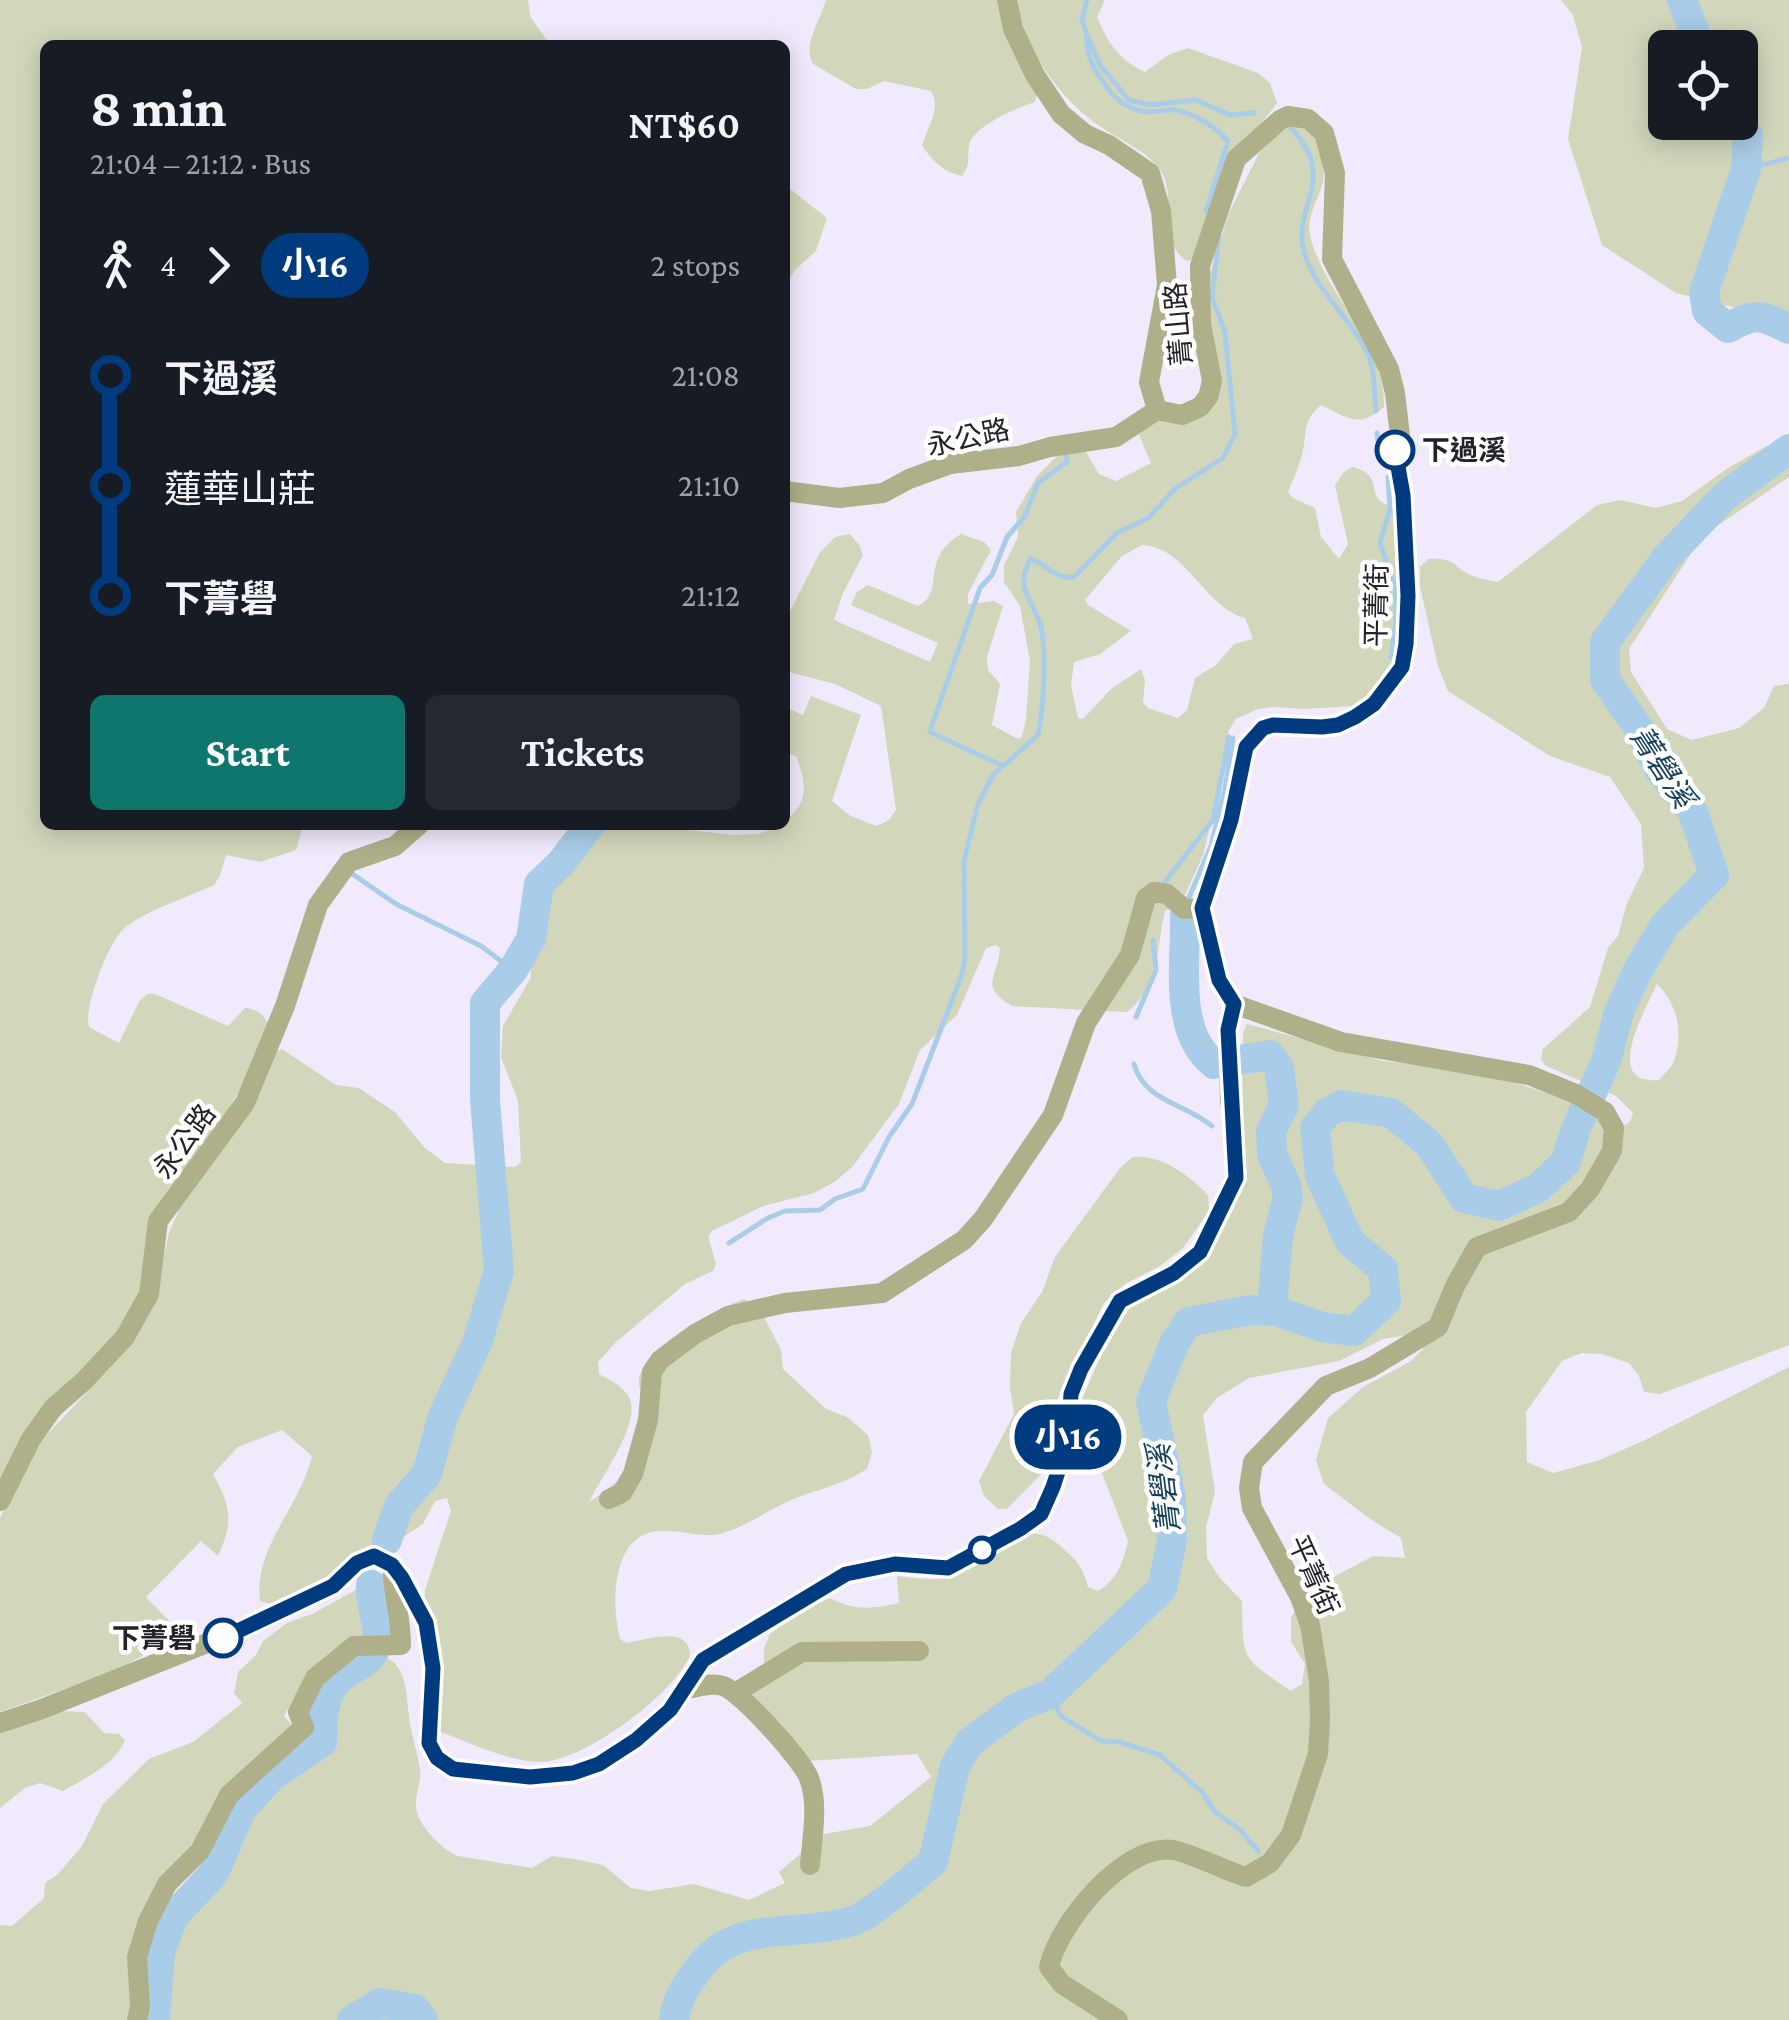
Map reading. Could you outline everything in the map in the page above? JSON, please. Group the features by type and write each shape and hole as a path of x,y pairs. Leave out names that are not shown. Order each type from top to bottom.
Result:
{"street":[{"name":"菁山路","path":"1006,0 1035,75 1061,114 1085,134 1109,144 1150,173 1161,211 1167,285 1149,382 1158,410 1182,415 1200,407 1208,397 1212,381 1201,324 1200,266 1236,159 1280,120 1298,117 1324,134 1334,172 1332,259 1389,370 1400,436 1395,449"},
{"name":"永公路","path":"790,491 839,498 883,493 950,464 1019,456 1116,437 1158,410"},
{"name":"平菁街","path":"1202,908 1231,820 1246,747 1263,728 1273,725 1322,727 1355,717 1374,704 1402,667 1408,596 1403,495 1395,449"},
{"name":"永公路","path":"0,1501 53,1408 125,1336 149,1294 158,1221 245,1104 286,1006 318,905 349,862 395,846 413,830"},
{"path":"609,1499 622,1494 633,1474 648,1420 652,1372 660,1360 728,1316 785,1302 882,1293 964,1240 984,1218 1053,1115 1086,1023 1130,955 1146,898 1154,892 1167,894 1184,909 1202,908 1219,980 1234,1004 1228,1030 1230,1102"},
{"name":"平菁街","path":"1118,2020 1062,1984 1049,1966 1053,1946 1064,1930 1100,1884 1132,1861 1156,1852 1173,1850 1246,1877 1270,1863 1291,1836 1318,1754 1318,1682 1310,1626 1300,1597 1252,1508 1248,1488 1254,1462 1326,1386 1370,1368 1438,1327 1477,1247 1569,1212 1590,1189 1612,1150 1614,1128 1605,1112 1576,1094 1529,1075 1340,1042 1234,1004"},
{"path":"0,1723 282,1612 333,1586 357,1563 374,1556 392,1565 412,1592 426,1623 433,1668 429,1743 437,1758 453,1769 530,1777 573,1773 599,1764 636,1740 670,1710 703,1660 846,1574 895,1564 948,1568 994,1543"},
{"path":"137,2020 137,1957 148,1921 167,1884 200,1851 230,1795 304,1727 298,1712 315,1678 354,1646 401,1645 392,1565"},
{"path":"734,1693 802,1652 919,1651"},
{"path":"684,1690 722,1685 794,1752 810,1780 814,1811 810,1865"}],"green space":[{"path":"0,0 528,0 530,16 547,40 40,40 40,830 301,830 296,850 260,862 226,855 214,885 127,926 106,958 90,1004 89,1027 119,1043 147,994 228,1026 245,1008 262,1015 268,1025 240,1090 197,1162 165,1200 146,1278 116,1340 0,1481"},
{"path":"826,0 998,0 1037,94 1035,102 996,119 978,132 969,146 968,165 962,176 949,172 922,146 934,111 931,91 884,81 867,89 856,89 813,64 811,40"},
{"path":"1014,0 1105,0 1097,17 1105,35 1121,56 1145,72 1168,55 1188,48 1258,73 1270,83 1277,103 1252,135 1194,258 1187,261 1172,243 1168,193 1160,170 1139,150 1083,113 1056,85 1035,54"},
{"path":"1561,0 1789,0 1789,321 1676,293 1602,245 1568,139 1582,48 1573,15"},
{"path":"1288,125 1302,128 1316,138 1324,176 1310,221 1310,236 1328,279 1375,362 1384,407 1360,419 1321,405 1315,410 1308,421 1302,456 1288,492 1315,508 1321,537 1339,559 1348,544 1335,485 1343,473 1352,467 1363,471 1370,476 1379,500 1398,508 1404,647 1382,685 1355,706 1274,707 1236,719 1228,732 1203,855 1181,904 1165,911 1152,978 1127,1012 1012,1006 1001,999 993,986 1000,948 986,948 957,1015 920,1050 899,1104 853,1166 814,1193 763,1206 712,1231 708,1236 716,1264 713,1271 685,1284 598,1362 599,1374 625,1391 632,1410 617,1452 589,1502 617,1481 627,1466 642,1405 639,1379 647,1363 685,1329 744,1299 760,1309 781,1350 783,1369 826,1409 847,1417 868,1435 872,1452 867,1469 719,1534 658,1531 643,1535 631,1545 623,1558 616,1591 620,1639 626,1643 675,1637 688,1645 690,1655 681,1671 650,1704 609,1734 568,1756 550,1761 524,1760 438,1731 423,1614 425,1590 451,1511 447,1498 435,1501 423,1524 382,1551 274,1605 260,1601 260,1581 270,1545 312,1456 282,1430 238,1447 213,1474 228,1514 218,1556 201,1541 146,1597 181,1633 118,1670 0,1712 0,1518 39,1443 110,1368 134,1336 159,1279 169,1233 181,1205 277,1051 282,1049 336,1085 359,1088 395,1112 425,1148 445,1163 515,1167 521,1162 518,1101 501,1057 503,1026 531,977 534,927 574,856 577,830 688,830 733,835 790,830 790,816 799,806 804,791 796,756 790,754 790,709 803,715 811,696 861,715 832,801 849,815 876,826 889,820 896,810 881,706 835,684 790,672 790,611 819,554 835,537 850,534 863,555 834,620 930,662 938,643 851,605 857,592 868,585 918,606 931,592 936,564 948,544 961,534 984,542 991,550 968,594 968,604 994,601 1003,606 987,657 988,670 1000,684 992,725 1018,739 1022,737 1030,661 1020,606 1004,582 1004,565 1018,537 1016,512 1037,476 1062,451 1084,449 1099,474 1116,481 1151,463 1137,430 1158,416 1194,419 1212,342 1207,282 1229,213 1264,143","holes":["1142,545 1171,556 1218,602 1245,618 1253,639 1234,644 1216,665 1195,678 1187,710 1178,718 1148,708 1143,702 1145,680 1141,669 1111,689 1083,719 1078,718 1071,686 1074,662 1100,654 1131,631 1085,600 1122,556"]},
{"path":"790,189 827,218 816,251 790,278"},
{"path":"1789,438 1789,477 1699,541 1629,649 1631,672 1667,729 1692,740 1739,728 1764,708 1774,686 1789,684 1789,1345 1660,1394 1644,1392 1629,1363 1602,1354 1581,1353 1562,1361 1526,1412 1527,1462 1553,1473 1600,1460 1645,1440 1789,1367 1789,2020 157,2020 159,1957 169,1928 217,1873 260,1791 310,1738 328,1695 345,1672 363,1657 388,1658 401,1672 420,1768 417,1813 431,1836 458,1856 532,1868 552,1856 574,1859 603,1865 631,1888 649,1891 694,1884 749,1900 785,1883 779,1872 824,1834 870,1826 931,1777 917,1754 808,1761 744,1693 764,1664 764,1648 770,1634 802,1611 830,1598 864,1608 899,1603 897,1576 951,1577 1020,1536 1045,1536 1058,1544 1078,1563 1088,1587 1098,1591 1115,1576 1128,1541 1083,1423 1081,1402 1098,1362 1129,1308 1151,1297 1202,1258 1241,1178 1243,1033 1247,1024 1383,1061 1484,1072 1570,1101 1596,1119 1623,1126 1630,1122 1633,1113 1616,1096 1546,1066 1541,1060 1543,1049 1590,1007 1608,948 1618,936 1627,903 1644,868 1641,824 1610,777 1550,756 1448,691 1438,666 1420,587 1420,567 1428,559 1445,560 1473,576 1498,582 1597,505 1621,500 1655,508 1682,501 1765,447","holes":["1657,984 1674,1010 1677,1051 1670,1068 1659,1080 1642,1079 1633,1071 1632,1043","1414,1334 1423,1349 1411,1361 1363,1387 1328,1418 1316,1460 1324,1484 1401,1538 1405,1558 1373,1556 1311,1589 1291,1617 1291,1642 1305,1664 1302,1684 1291,1691 1248,1656 1242,1601 1207,1558 1206,1527 1215,1492 1203,1415 1217,1398 1249,1378 1339,1361 1383,1339"]},
{"path":"1133,1157 1155,1159 1183,1174 1208,1195 1209,1211 1183,1248 1160,1266 1125,1284 1104,1303 1058,1397 1054,1438 1044,1471 1007,1509 998,1509 984,1496 979,1481 1014,1414 1011,1353 1021,1323 1042,1292 1055,1257 1120,1168"},
{"path":"365,1585 387,1593 382,1634 345,1644 311,1671 284,1716 292,1725 142,1914 130,2020 0,2020 0,1925 12,1926 44,1898 45,1883 82,1846 103,1804 149,1759 193,1742 242,1703 234,1693 238,1672 256,1655 263,1641 287,1623"},
{"path":"59,1711 85,1712 104,1733 119,1734 125,1740 121,1749 98,1770 63,1791 40,1783 25,1788 0,1808 0,1729"}],"waterway":[{"path":"1087,0 1082,20 1087,35 1100,65 1129,100 1150,105 1196,100 1230,115 1254,113"},
{"path":"1682,0 1694,30"},
{"path":"1087,35 1094,68 1122,102 1142,111 1189,114 1228,141 1208,212"},
{"path":"1291,128 1306,147 1312,164 1313,180 1303,223 1306,258 1318,282 1366,350 1373,371 1376,411"},
{"name":"菁礐溪","path":"1748,140 1746,169 1704,292 1707,311 1728,328 1758,317 1789,329"},
{"path":"1746,169 1789,158"},
{"path":"729,1243 785,1211 820,1210 835,1199 863,1189 889,1137 912,1104 965,960 964,861 978,804 993,775 1038,735 1043,643 1040,622 1025,589 1031,559 1062,576 1074,577 1117,533 1148,518 1176,488 1223,458 1235,434 1225,332 1212,297 1219,237"},
{"path":"1377,433 1379,449"},
{"name":"菁礐溪","path":"674,2020 682,1995 696,1972 711,1954 729,1943 768,1932 852,1921 881,1904 933,1862 955,1766 970,1742 1016,1708 1050,1694 1162,1589 1172,1540 1171,1498 1151,1401 1174,1344 1188,1322 1250,1310 1276,1311 1322,1327 1354,1331 1386,1301 1383,1269 1350,1242 1320,1176 1315,1128 1327,1113 1341,1105 1391,1113 1429,1144 1464,1198 1499,1206 1538,1188 1566,1162 1637,972 1665,925 1714,875 1693,812 1659,769 1638,727 1605,680 1605,642 1666,558 1725,496 1789,449"},
{"path":"931,728 980,588 992,575 1007,537 1025,516 1038,483 1067,462 1066,452"},
{"path":"1388,477 1390,509 1380,543 1396,590 1391,657"},
{"path":"930,732 1003,766"},
{"path":"1166,885 1213,820 1229,737"},
{"path":"1183,898 1188,900 1211,846 1233,738"},
{"path":"387,1540 399,1506 427,1474 443,1416 477,1343 499,1271 485,1100 485,1003 513,970 531,939 539,884 586,830"},
{"path":"351,873 396,904 481,946 513,970"},
{"path":"1185,916 1184,996 1192,1034 1201,1050 1214,1064 1270,1055 1279,1068 1284,1105 1271,1131 1272,1154 1288,1197 1278,1236 1273,1296 1276,1311"},
{"path":"1136,1017 1156,970 1153,940"},
{"path":"1134,1064 1139,1077 1156,1094 1212,1126"},
{"path":"155,2020 160,1953 173,1917 214,1873 241,1810 271,1777 322,1742 324,1710 331,1689 341,1677 364,1663 376,1647 371,1585"},
{"path":"1050,1694 1061,1716 1101,1741 1119,1742 1160,1755 1258,1851"},
{"name":"菁礐溪","path":"352,2020 380,2003 415,2009 423,2020"}],"bus line":[{"name":"小16","path":"223,1638 333,1586 357,1563 374,1556 392,1565 412,1592 426,1623 433,1668 429,1743 437,1758 453,1769 470,1772 530,1777 573,1773 599,1764 636,1740 670,1710 703,1660 846,1574 895,1564 948,1568 1041,1514 1068,1441 1071,1394 1120,1301 1174,1273 1200,1252 1236,1178 1228,1030 1234,1004 1219,980 1202,908 1231,820 1246,747 1263,728 1273,725 1322,727 1355,717 1374,704 1402,667 1408,596 1403,495 1395,450"}],"place":[{"name":"下過溪","path":"1395,450"},
{"name":"下菁礐","path":"223,1638"}]}
